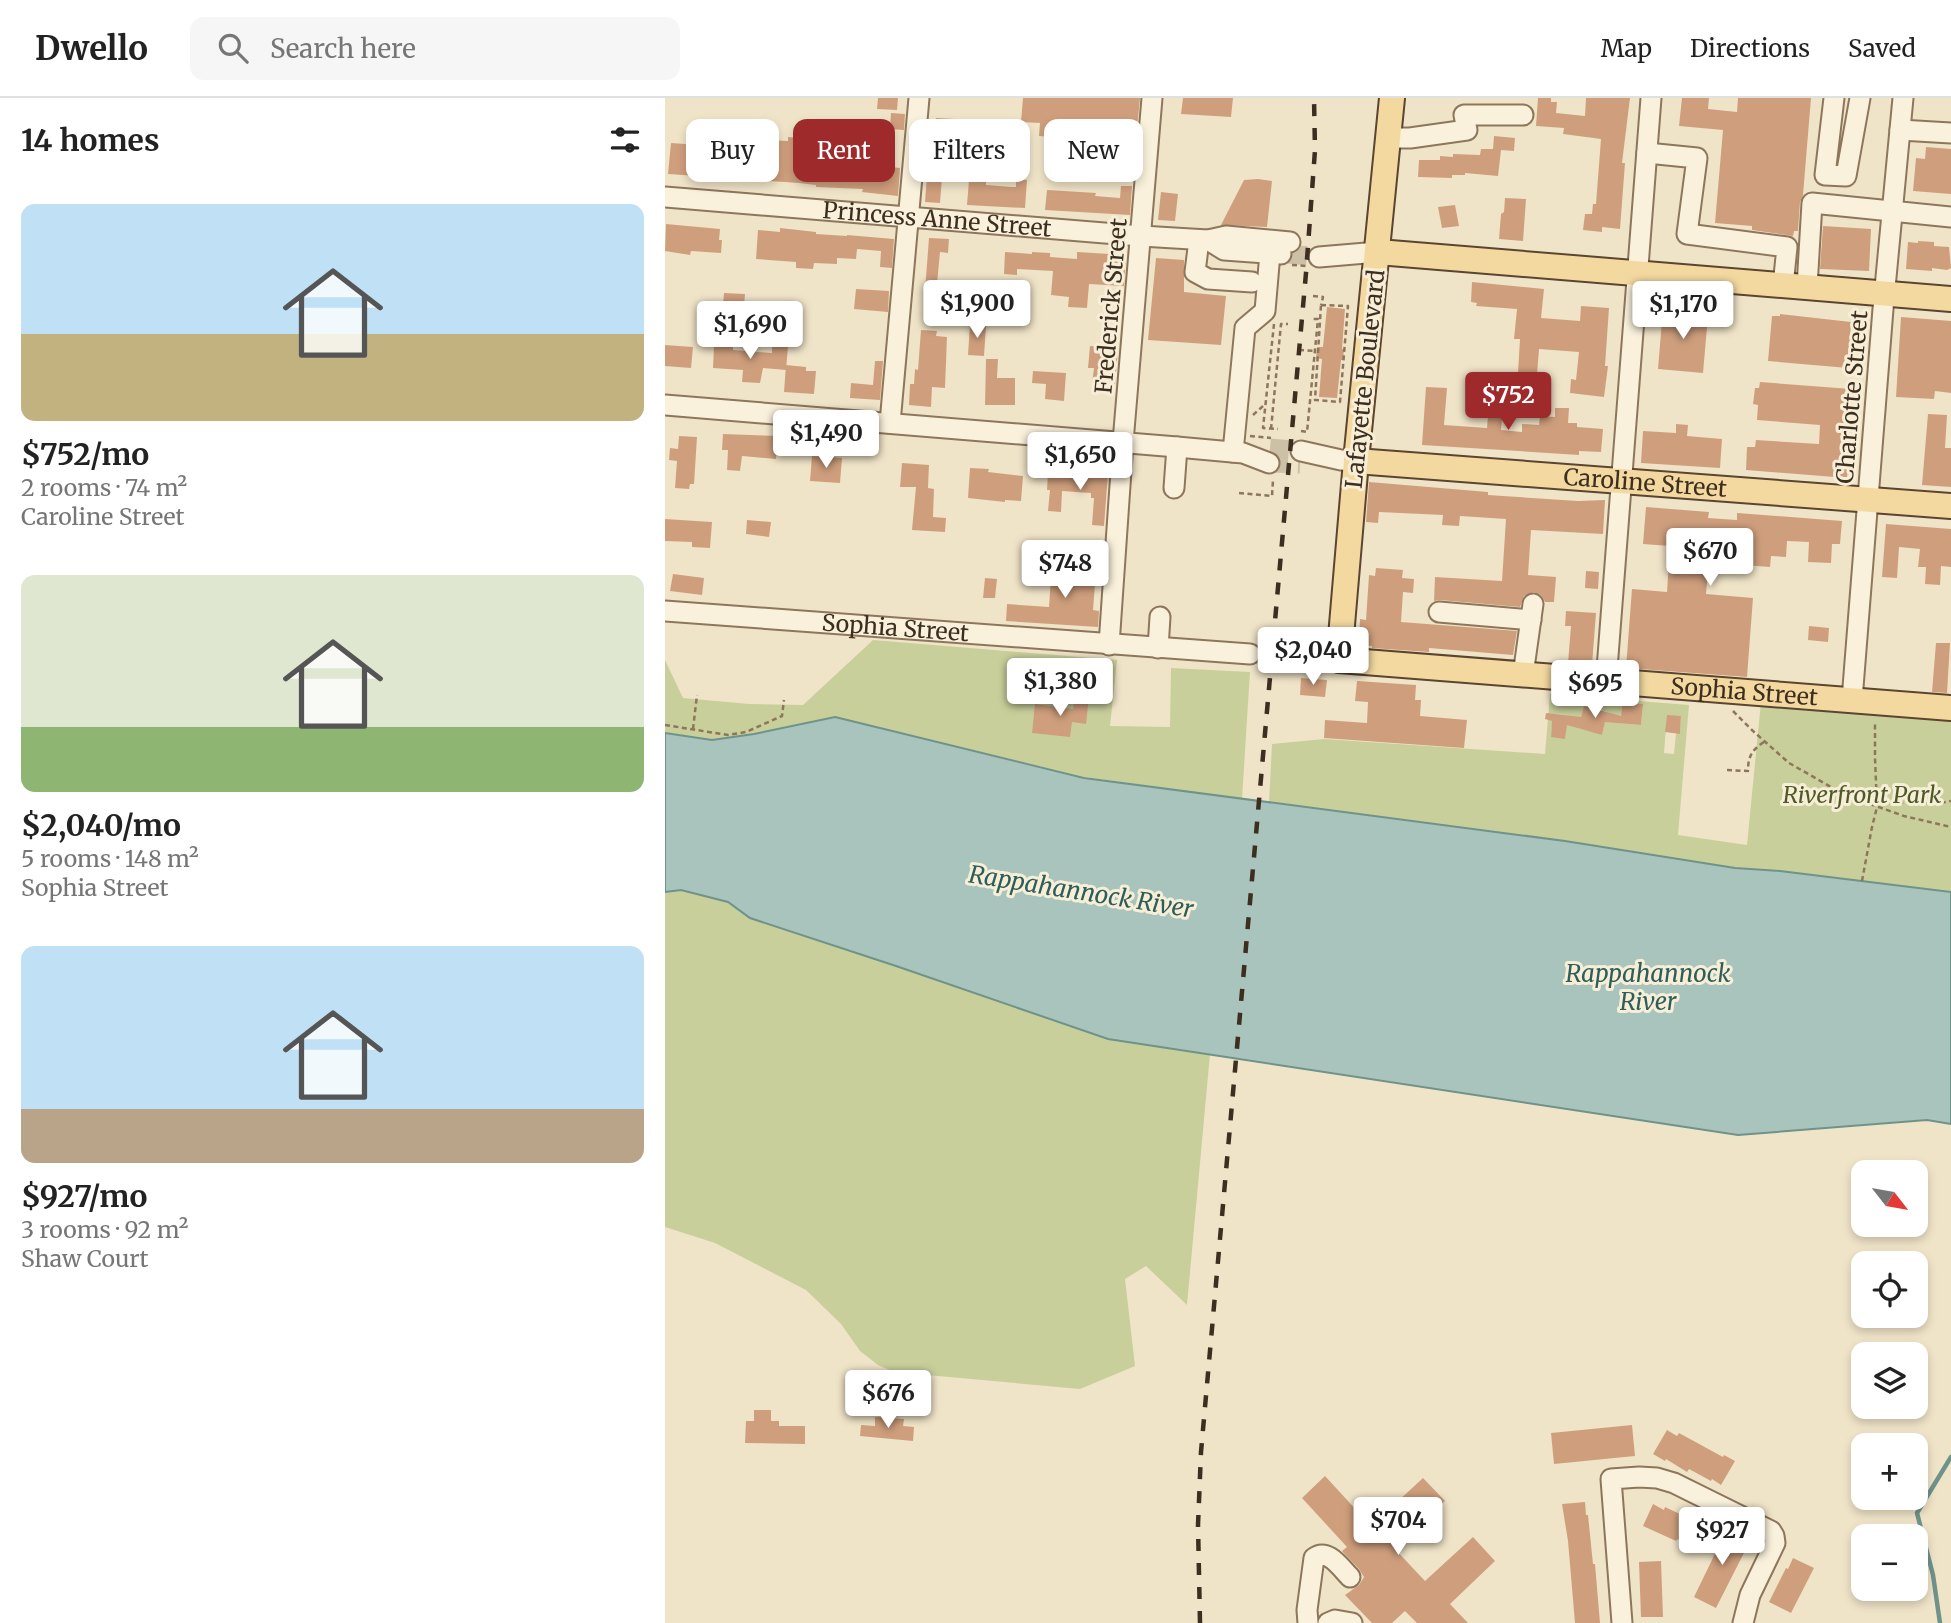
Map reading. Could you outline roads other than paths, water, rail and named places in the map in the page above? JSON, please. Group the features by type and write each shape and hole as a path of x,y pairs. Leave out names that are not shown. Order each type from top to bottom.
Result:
{"main road":[{"name":"Lafayette Boulevard","path":"1339,660 1349,461 1370,252 1392,98"},
{"path":"1370,252 1951,299"},
{"name":"Caroline Street","path":"1349,461 1951,506"},
{"name":"Sophia Street","path":"1339,660 1951,708"}],"street":[{"path":"890,423 919,98"},
{"name":"Frederick Street","path":"1109,645 1123,442 1153,98"},
{"path":"1607,682 1651,98"},
{"path":"1834,98 1825,175 1846,176 1860,98"},
{"name":"Charlotte Street","path":"1852,700 1903,98"},
{"path":"1388,138 1410,138 1467,130 1464,116 1523,115"},
{"path":"1900,130 1951,133"},
{"path":"1647,153 1697,158 1687,234 1787,247 1795,287"},
{"name":"Princess Anne Street","path":"665,197 1203,240 1224,250 1283,254 1265,311 1245,328 1238,453"},
{"path":"1795,287 1812,203 1951,217"},
{"path":"1203,240 1195,272 1208,279 1252,282"},
{"path":"1317,256 1370,252"},
{"path":"665,405 1238,453 1271,451"},
{"path":"1174,488 1177,447"},
{"name":"Caroline Street","path":"1301,449 1349,461"},
{"name":"Sophia Street","path":"665,611 1250,654"},
{"path":"1439,612 1532,612 1523,675"},
{"path":"1158,648 1160,617"},
{"name":"Sophia Street","path":"1287,657 1339,660"},
{"path":"1622,1623 1611,1479 1639,1477 1674,1483 1771,1531 1775,1536 1775,1543 1750,1595 1744,1623"},
{"path":"1308,1623 1307,1610 1314,1558 1324,1554 1332,1558 1350,1577"},
{"path":"1328,1623 1335,1620 1352,1623"}],"water":[{"name":"Rappahannock River","path":"835,717 1084,778 1565,841 1735,868 1951,892 1951,1124 1927,1120 1738,1135 1108,1039 750,918 728,902 681,890 665,892 665,733 712,740"}],"waterway":[{"path":"1940,1623 1933,1575 1917,1513 1951,1457"}],"tunnel":[{"path":"1288,254 1319,257"},
{"path":"1270,448 1301,451"},
{"path":"1269,463 1300,464"},
{"path":"1250,654 1288,657"}],"railway":[{"path":"1200,1623 1198,1525 1201,1452 1306,273 1315,150 1314,98"}],"park label":[{"name":"Riverfront Park","path":"1862,795"}]}
